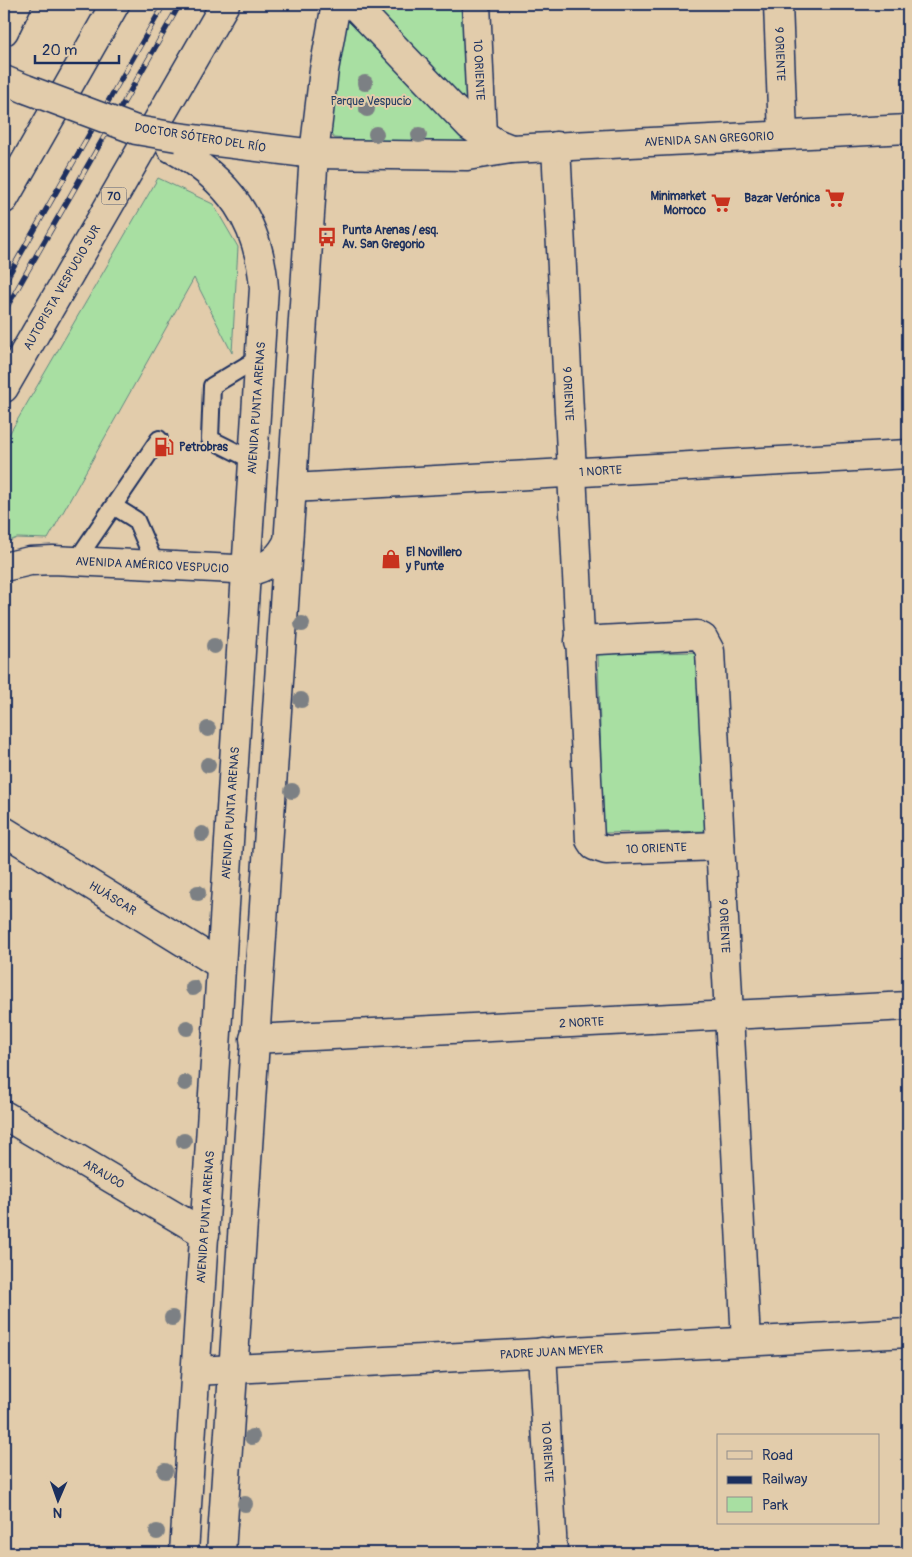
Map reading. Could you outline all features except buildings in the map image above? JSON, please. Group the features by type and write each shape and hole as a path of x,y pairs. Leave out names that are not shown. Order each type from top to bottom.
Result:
{"main road":[{"path":"4,31 17,4"},
{"path":"4,199 115,4"},
{"name":"AUTOPISTA VESPUCIO SUR","path":"4,388 225,4"},
{"path":"221,1553 314,154 324,70 336,4"},
{"name":"AVENIDA SAN GREGORIO","path":"353,4 482,135 511,148"},
{"name":"10 ORIENTE","path":"476,4 482,135"},
{"name":"9 ORIENTE","path":"778,4 783,135"},
{"name":"DOCTOR SÓTERO DEL RÍO","path":"15,85 136,130"},
{"name":"AVENIDA SAN GREGORIO","path":"314,154 468,156 511,148 908,129"},
{"name":"AVENIDA PUNTA ARENAS","path":"136,130 174,143 216,178 227,190 251,228 262,271 263,305 254,462 184,1553"},
{"name":"DOCTOR SÓTERO DEL RÍO","path":"174,143 314,154"},
{"name":"9 ORIENTE","path":"556,146 588,833 594,846"},
{"name":"1 NORTE","path":"292,488 908,454"},
{"name":"AVENIDA AMÉRICO VESPUCIO","path":"4,567 30,561 246,570 264,567 272,563 288,541"},
{"name":"9 ORIENTE","path":"579,641 696,635 708,644 746,1341"},
{"name":"HUÁSCAR","path":"4,831 221,965"},
{"name":"10 ORIENTE","path":"594,846 606,850 720,846"},
{"name":"2 NORTE","path":"254,1039 908,1006"},
{"name":"ARAUCO","path":"4,1115 205,1234"},
{"name":"PADRE JUAN MEYER","path":"196,1371 908,1333"},
{"name":"10 ORIENTE","path":"542,1352 553,1553"}],"lane":[{"path":"254,462 202,438 212,386 260,357"},
{"path":"76,562 115,507 159,439"},
{"path":"115,507 136,520 156,566"}],"green space":[{"name":"Parque Vespucio","path":"364,4 468,4 469,104 464,102"},
{"name":"Parque Vespucio","path":"344,21 348,21 469,143 399,143 334,138 330,133 341,28"},
{"path":"158,178 213,204 238,247 232,353 194,278 48,539 17,538 4,543 4,443"},
{"path":"704,652 708,831 603,833 598,654"}],"railway":[{"path":"4,283 164,4"},
{"path":"4,312 180,4"}],"place":[{"name":"Bazar Verónica","path":"835,198"},
{"name":"Minimarket Morroco","path":"721,203"},
{"name":"Punta Arenas / esq. Av. San Gregorio","path":"327,237"},
{"name":"Petrobras","path":"164,447"},
{"name":"El Novillero y Punte","path":"391,559"}]}
